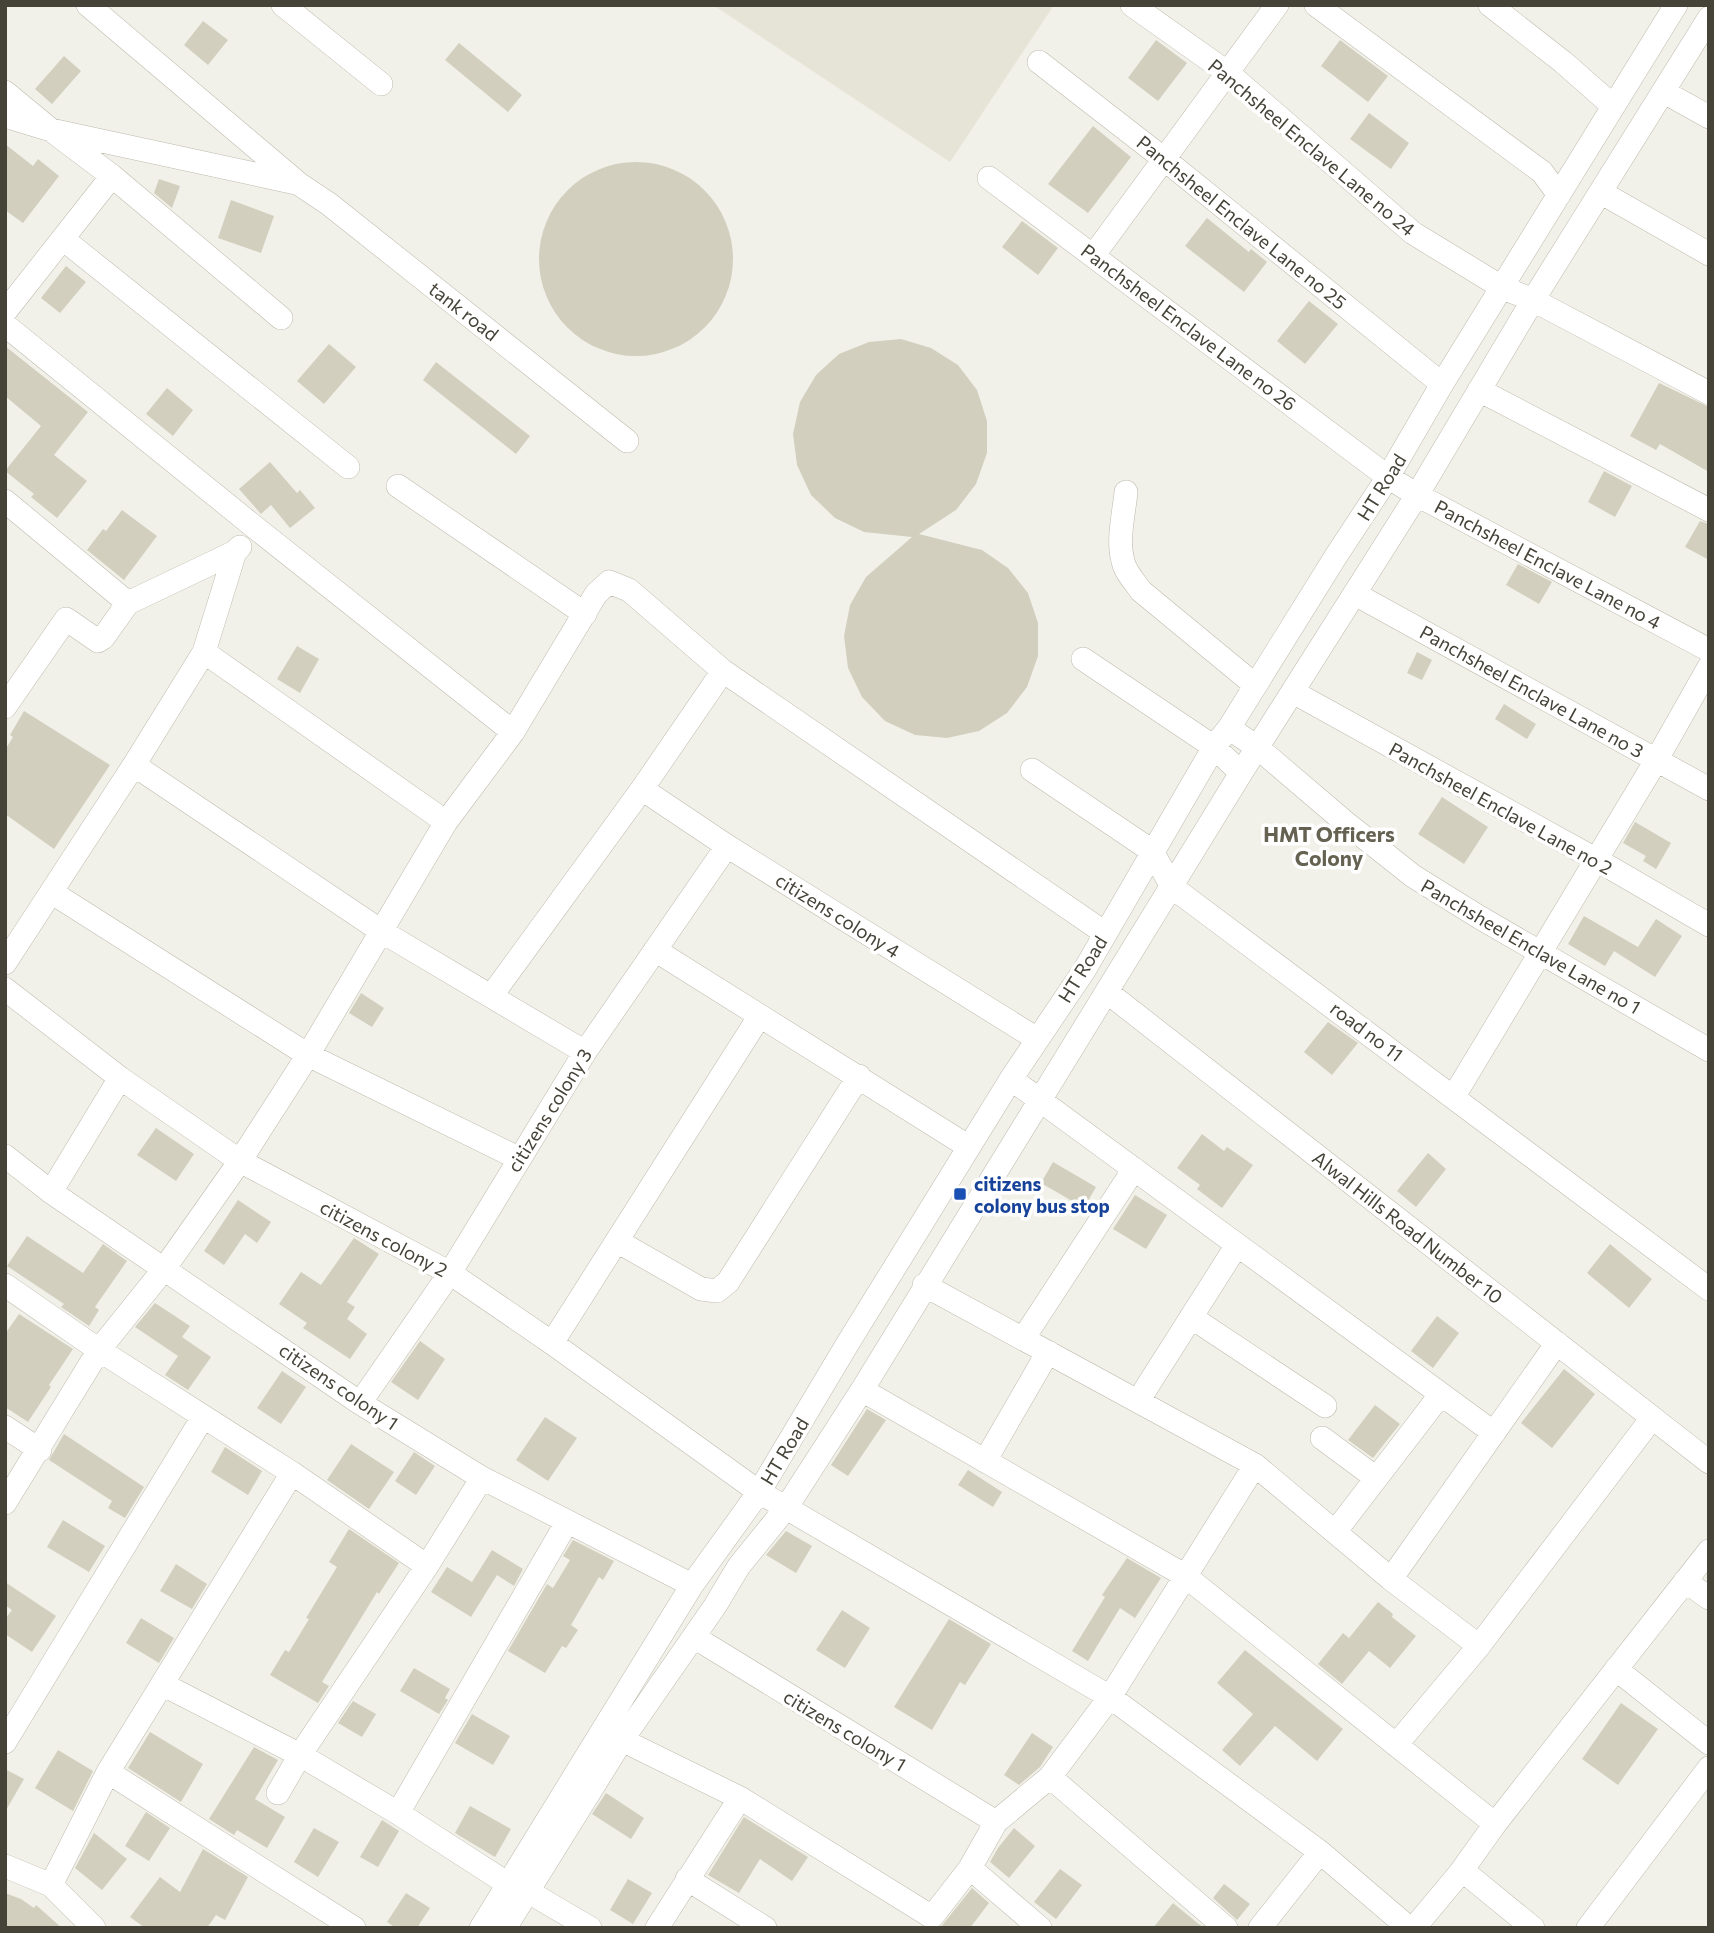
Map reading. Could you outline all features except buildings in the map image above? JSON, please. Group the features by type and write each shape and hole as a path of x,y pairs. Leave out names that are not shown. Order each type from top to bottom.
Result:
{"street":[{"path":"88,5 299,184"},
{"path":"283,5 381,84"},
{"name":"Panchsheel Enclave Lane no 24","path":"1132,5 1228,73 1413,233 1503,288 1533,300 1709,393"},
{"path":"1093,256 1277,5"},
{"path":"1316,5 1542,172 1559,195"},
{"path":"1490,5 1563,62 1613,106"},
{"name":"HT Road","path":"505,1928 517,1887 692,1585 759,1492 1011,1079 1085,969 1214,747 1388,477 1442,384 1676,5"},
{"name":"HT Road","path":"481,1928 517,1887 622,1740 694,1637 739,1566 786,1508 862,1390 924,1285 1241,773 1417,495 1533,300 1709,18"},
{"name":"Panchsheel Enclave Lane no 25","path":"1039,62 1164,159 1442,384"},
{"path":"5,92 112,176 281,318"},
{"path":"1664,92 1709,117"},
{"path":"5,116 51,130 299,184"},
{"path":"5,312 112,176"},
{"name":"Panchsheel Enclave Lane no 26","path":"989,178 1388,477"},
{"name":"tank road","path":"299,184 329,204 627,441"},
{"path":"1602,193 1709,254"},
{"path":"63,239 348,467"},
{"path":"5,325 513,732"},
{"path":"1479,390 1709,509"},
{"name":"Panchsheel Enclave Lane no 4","path":"1388,477 1709,650"},
{"path":"398,486 585,614"},
{"path":"1126,492 1121,544 1123,563 1141,591 1255,685"},
{"path":"5,501 128,603"},
{"path":"5,707 66,619 98,641 128,603 235,552 257,529"},
{"path":"5,963 204,652 235,552"},
{"path":"5,1503 99,1350 164,1269 240,1161 308,1055 446,822 513,732 596,594 609,582 629,590 723,671 1105,933"},
{"name":"Panchsheel Enclave Lane no 3","path":"1354,594 1709,789"},
{"path":"204,652 446,822"},
{"path":"1083,659 1214,747 1241,773"},
{"path":"1454,1096 1597,860 1709,667"},
{"path":"492,995 642,789 723,671"},
{"name":"Panchsheel Enclave Lane no 2","path":"1293,692 1709,925"},
{"name":"Panchsheel Enclave Lane no 1","path":"1229,727 1413,876 1479,918 1541,951 1709,1051"},
{"path":"134,765 381,930 585,1052"},
{"name":"road no 11","path":"1032,770 1152,851 1172,887 1709,1289"},
{"name":"citizens colony 4","path":"642,789 727,846 1037,1038"},
{"name":"citizens colony 3","path":"360,1403 450,1273 585,1052 727,846"},
{"path":"51,891 308,1055 518,1158"},
{"path":"655,950 969,1147"},
{"name":"citizens colony 2","path":"5,989 120,1078 240,1161 450,1273 759,1492 1110,1697 1320,1852 1409,1928"},
{"name":"Alwal Hills Road Number 10","path":"1107,992 1709,1462"},
{"path":"552,1343 759,1017"},
{"path":"617,1241 701,1289 717,1291 728,1282 859,1076"},
{"path":"51,1192 120,1078"},
{"path":"1011,1079 1494,1433"},
{"name":"citizens colony 1","path":"5,1156 51,1192 360,1403 482,1478 692,1585"},
{"path":"1023,1339 1134,1169"},
{"path":"1138,1401 1237,1245"},
{"path":"5,1284 99,1350 292,1474 427,1566"},
{"path":"924,1285 1255,1465 1391,1579 1479,1646"},
{"path":"1191,1317 1325,1406"},
{"path":"1391,1579 1557,1343"},
{"path":"985,1461 1048,1352"},
{"path":"862,1390 1184,1576 1495,1824"},
{"path":"1335,1532 1441,1394"},
{"path":"5,1742 203,1418"},
{"path":"1396,1745 1479,1646 1652,1418"},
{"path":"5,1427 40,1450"},
{"path":"1322,1438 1376,1478"},
{"path":"622,1740 740,1798 932,1917 970,1868 996,1822 1050,1777 1110,1697 1255,1465"},
{"path":"51,1885 108,1772 292,1474"},
{"path":"278,1793 300,1755 427,1566 482,1478"},
{"path":"398,1813 567,1522"},
{"path":"1414,1928 1709,1551"},
{"path":"1685,1581 1709,1598"},
{"name":"citizens colony 1","path":"694,1637 996,1822"},
{"path":"1616,1669 1709,1743"},
{"path":"162,1684 300,1755 517,1887 590,1928"},
{"path":"1588,1928 1709,1768"},
{"path":"108,1772 354,1928"},
{"path":"1050,1777 1226,1928"},
{"path":"657,1928 740,1798"},
{"path":"1260,1928 1320,1852"},
{"path":"5,1866 51,1885 94,1928"},
{"path":"970,1868 1040,1928"},
{"path":"1462,1870 1533,1928"},
{"path":"687,1879 765,1928"}],"shaded area":[{"path":"713,5 1054,5 950,162"}],"place":[{"name":"citizens colony bus stop","path":"960,1194"}],"district":[{"name":"HMT Officers Colony","path":"1329,845"}]}
